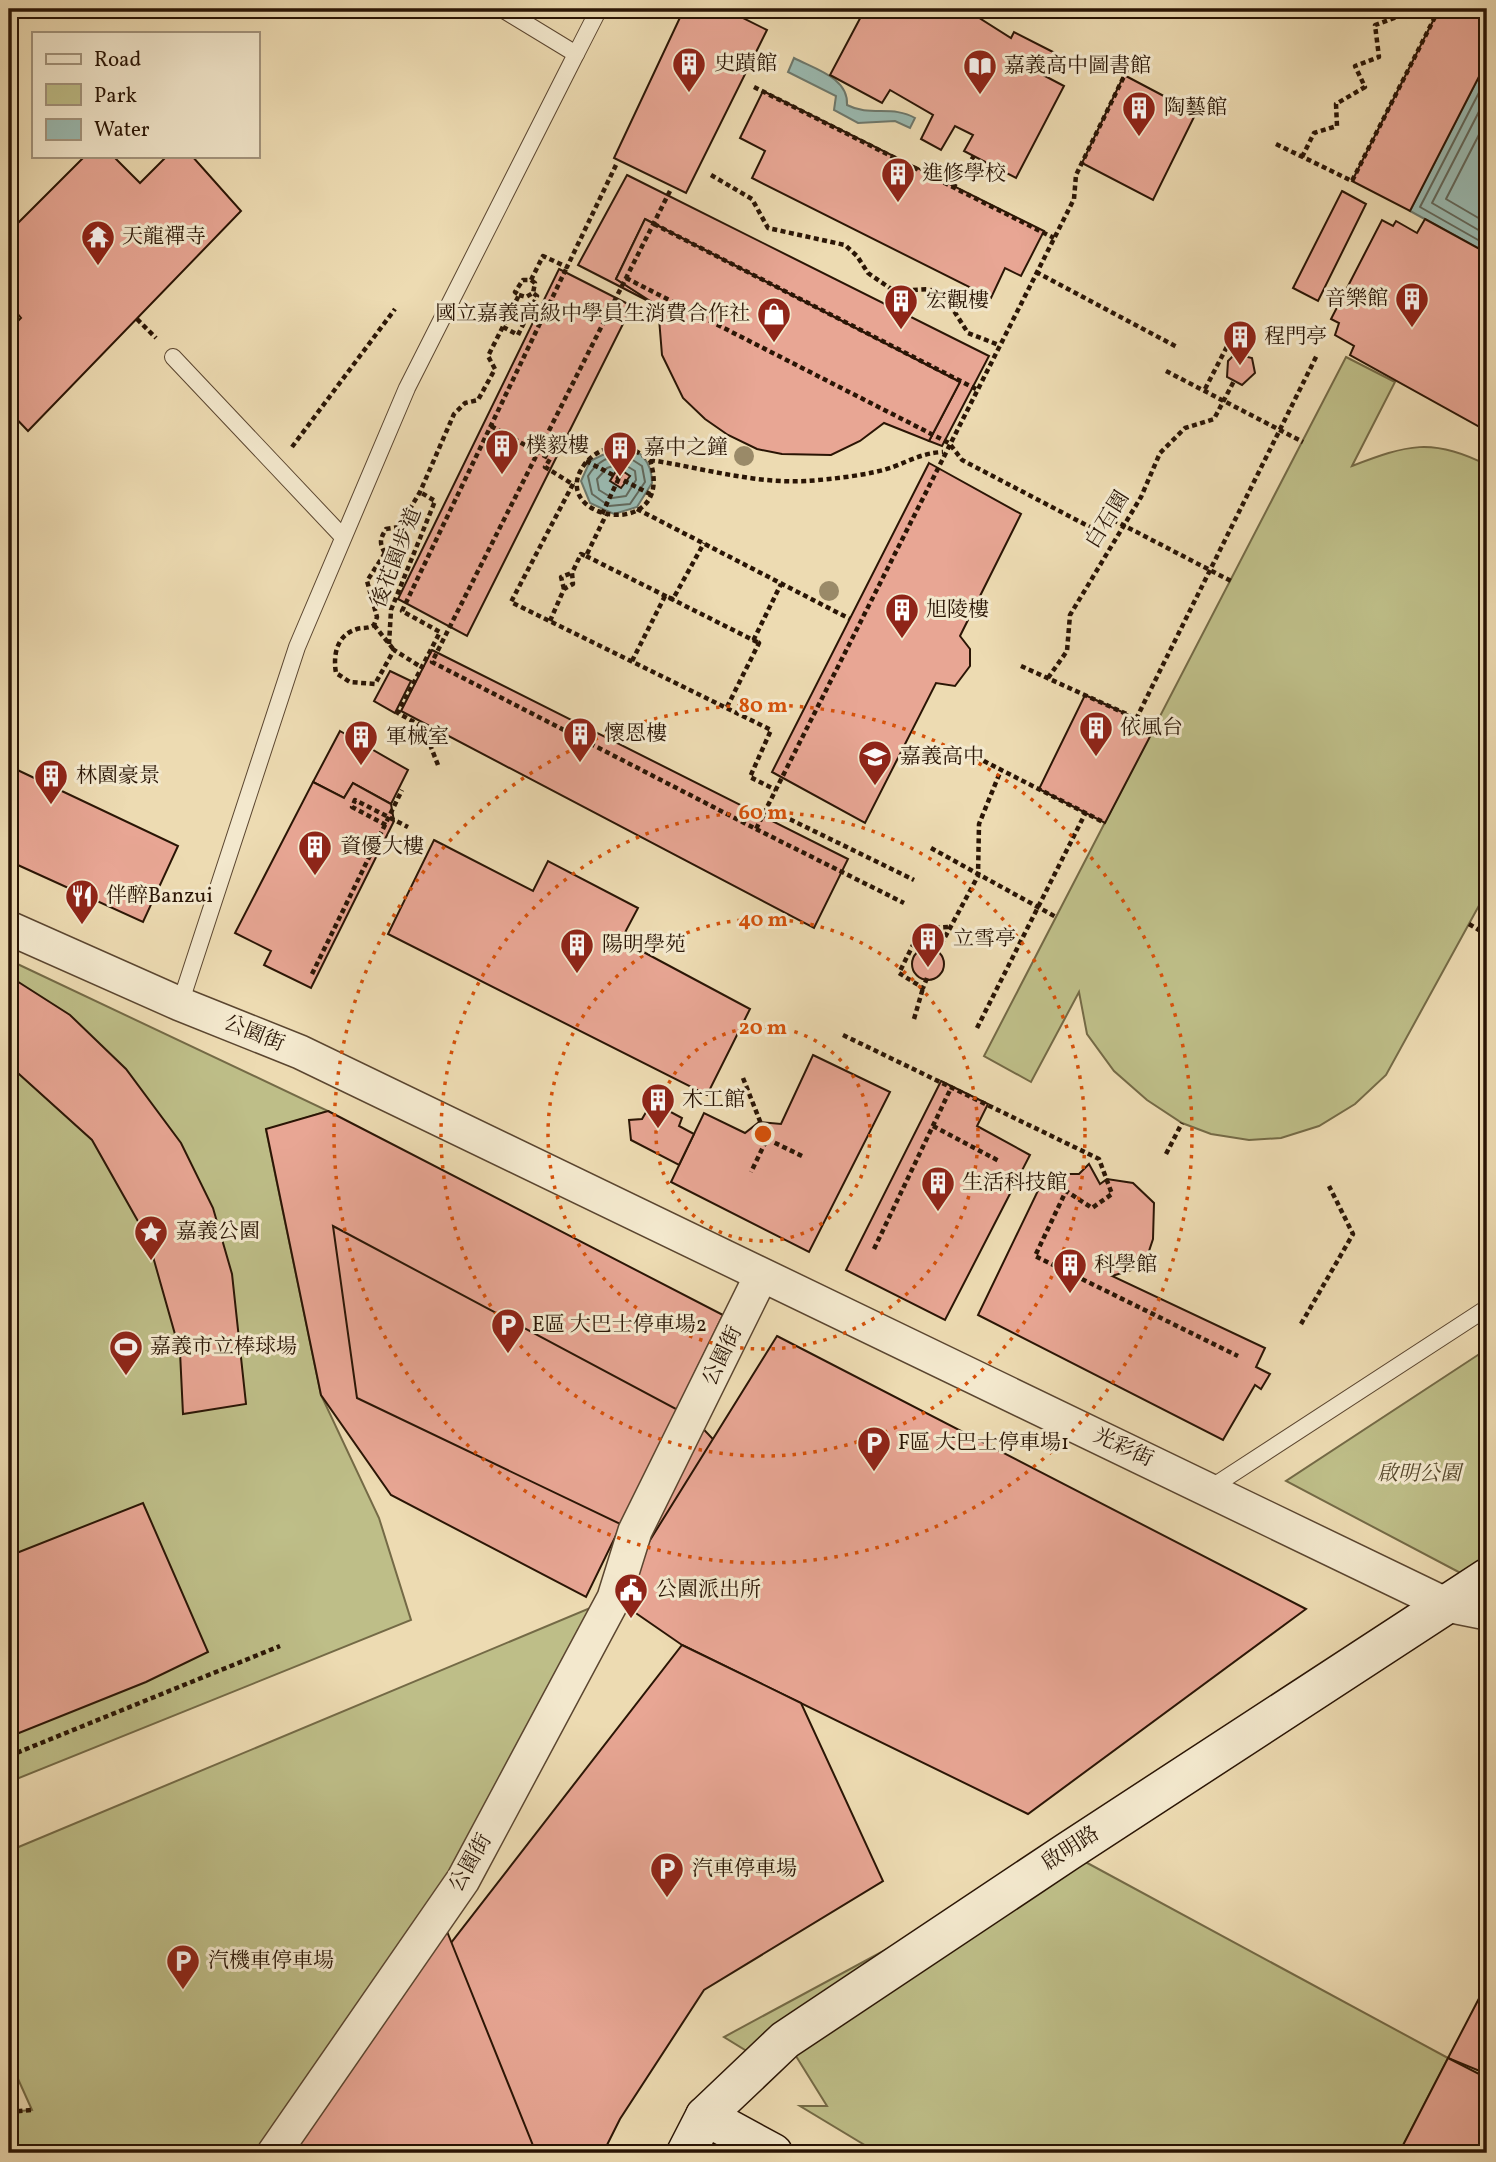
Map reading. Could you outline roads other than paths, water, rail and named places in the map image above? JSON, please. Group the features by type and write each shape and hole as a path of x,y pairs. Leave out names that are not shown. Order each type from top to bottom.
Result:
{"street":[{"name":"公園街","path":"9,929 180,1004 300,1052 761,1276 635,1531 614,1598 463,1880 274,2153"},
{"name":"光彩街","path":"761,1276 1447,1605 1487,1614"},
{"name":"啟明路","path":"686,2153 705,2116 785,2040 1487,1578"},
{"path":"705,2116 774,2153"}],"lane":[{"path":"502,9 576,54"},
{"path":"180,1004 297,647 343,537 407,388 599,9"},
{"path":"173,357 343,537"},
{"path":"1209,1489 1487,1308"}],"water":[{"path":"794,58 837,81 843,88 847,105 864,110 907,114 915,118 910,128 895,121 858,123 834,110 836,96 788,72"},
{"path":"1487,61 1487,253 1410,211"},
{"path":"617,448 632,449 643,457 650,468 652,483 637,507 614,514 590,503 581,481 590,461"}],"place":[{"name":"史蹟館","path":"689,94"},
{"name":"嘉義高中圖書館","path":"980,96"},
{"name":"陶藝館","path":"1139,138"},
{"name":"進修學校","path":"898,204"},
{"name":"天龍禪寺","path":"98,267"},
{"name":"音樂館","path":"1412,329"},
{"name":"宏觀樓","path":"901,331"},
{"name":"國立嘉義高級中學員生消費合作社","path":"774,344"},
{"name":"程門亭","path":"1240,367"},
{"name":"樸毅樓","path":"502,476"},
{"name":"嘉中之鐘","path":"620,478"},
{"name":"旭陵樓","path":"902,640"},
{"name":"依風台","path":"1096,758"},
{"name":"懷恩樓","path":"580,764"},
{"name":"軍械室","path":"361,767"},
{"name":"嘉義高中","path":"875,787"},
{"name":"林園豪景","path":"51,806"},
{"name":"資優大樓","path":"315,877"},
{"name":"伴醉Banzui","path":"82,926"},
{"name":"立雪亭","path":"928,969"},
{"name":"陽明學苑","path":"577,975"},
{"name":"木工館","path":"658,1130"},
{"name":"生活科技館","path":"938,1213"},
{"name":"嘉義公園","path":"151,1262"},
{"name":"科學館","path":"1070,1295"},
{"name":"E區 大巴士停車場2","path":"508,1355"},
{"name":"嘉義市立棒球場","path":"126,1377"},
{"name":"F區 大巴士停車場1","path":"874,1473"},
{"name":"公園派出所","path":"631,1620"},
{"name":"汽車停車場","path":"667,1899"},
{"name":"汽機車停車場","path":"183,1991"}],"park label":[{"name":"啟明公園","path":"1419,1474"}]}
